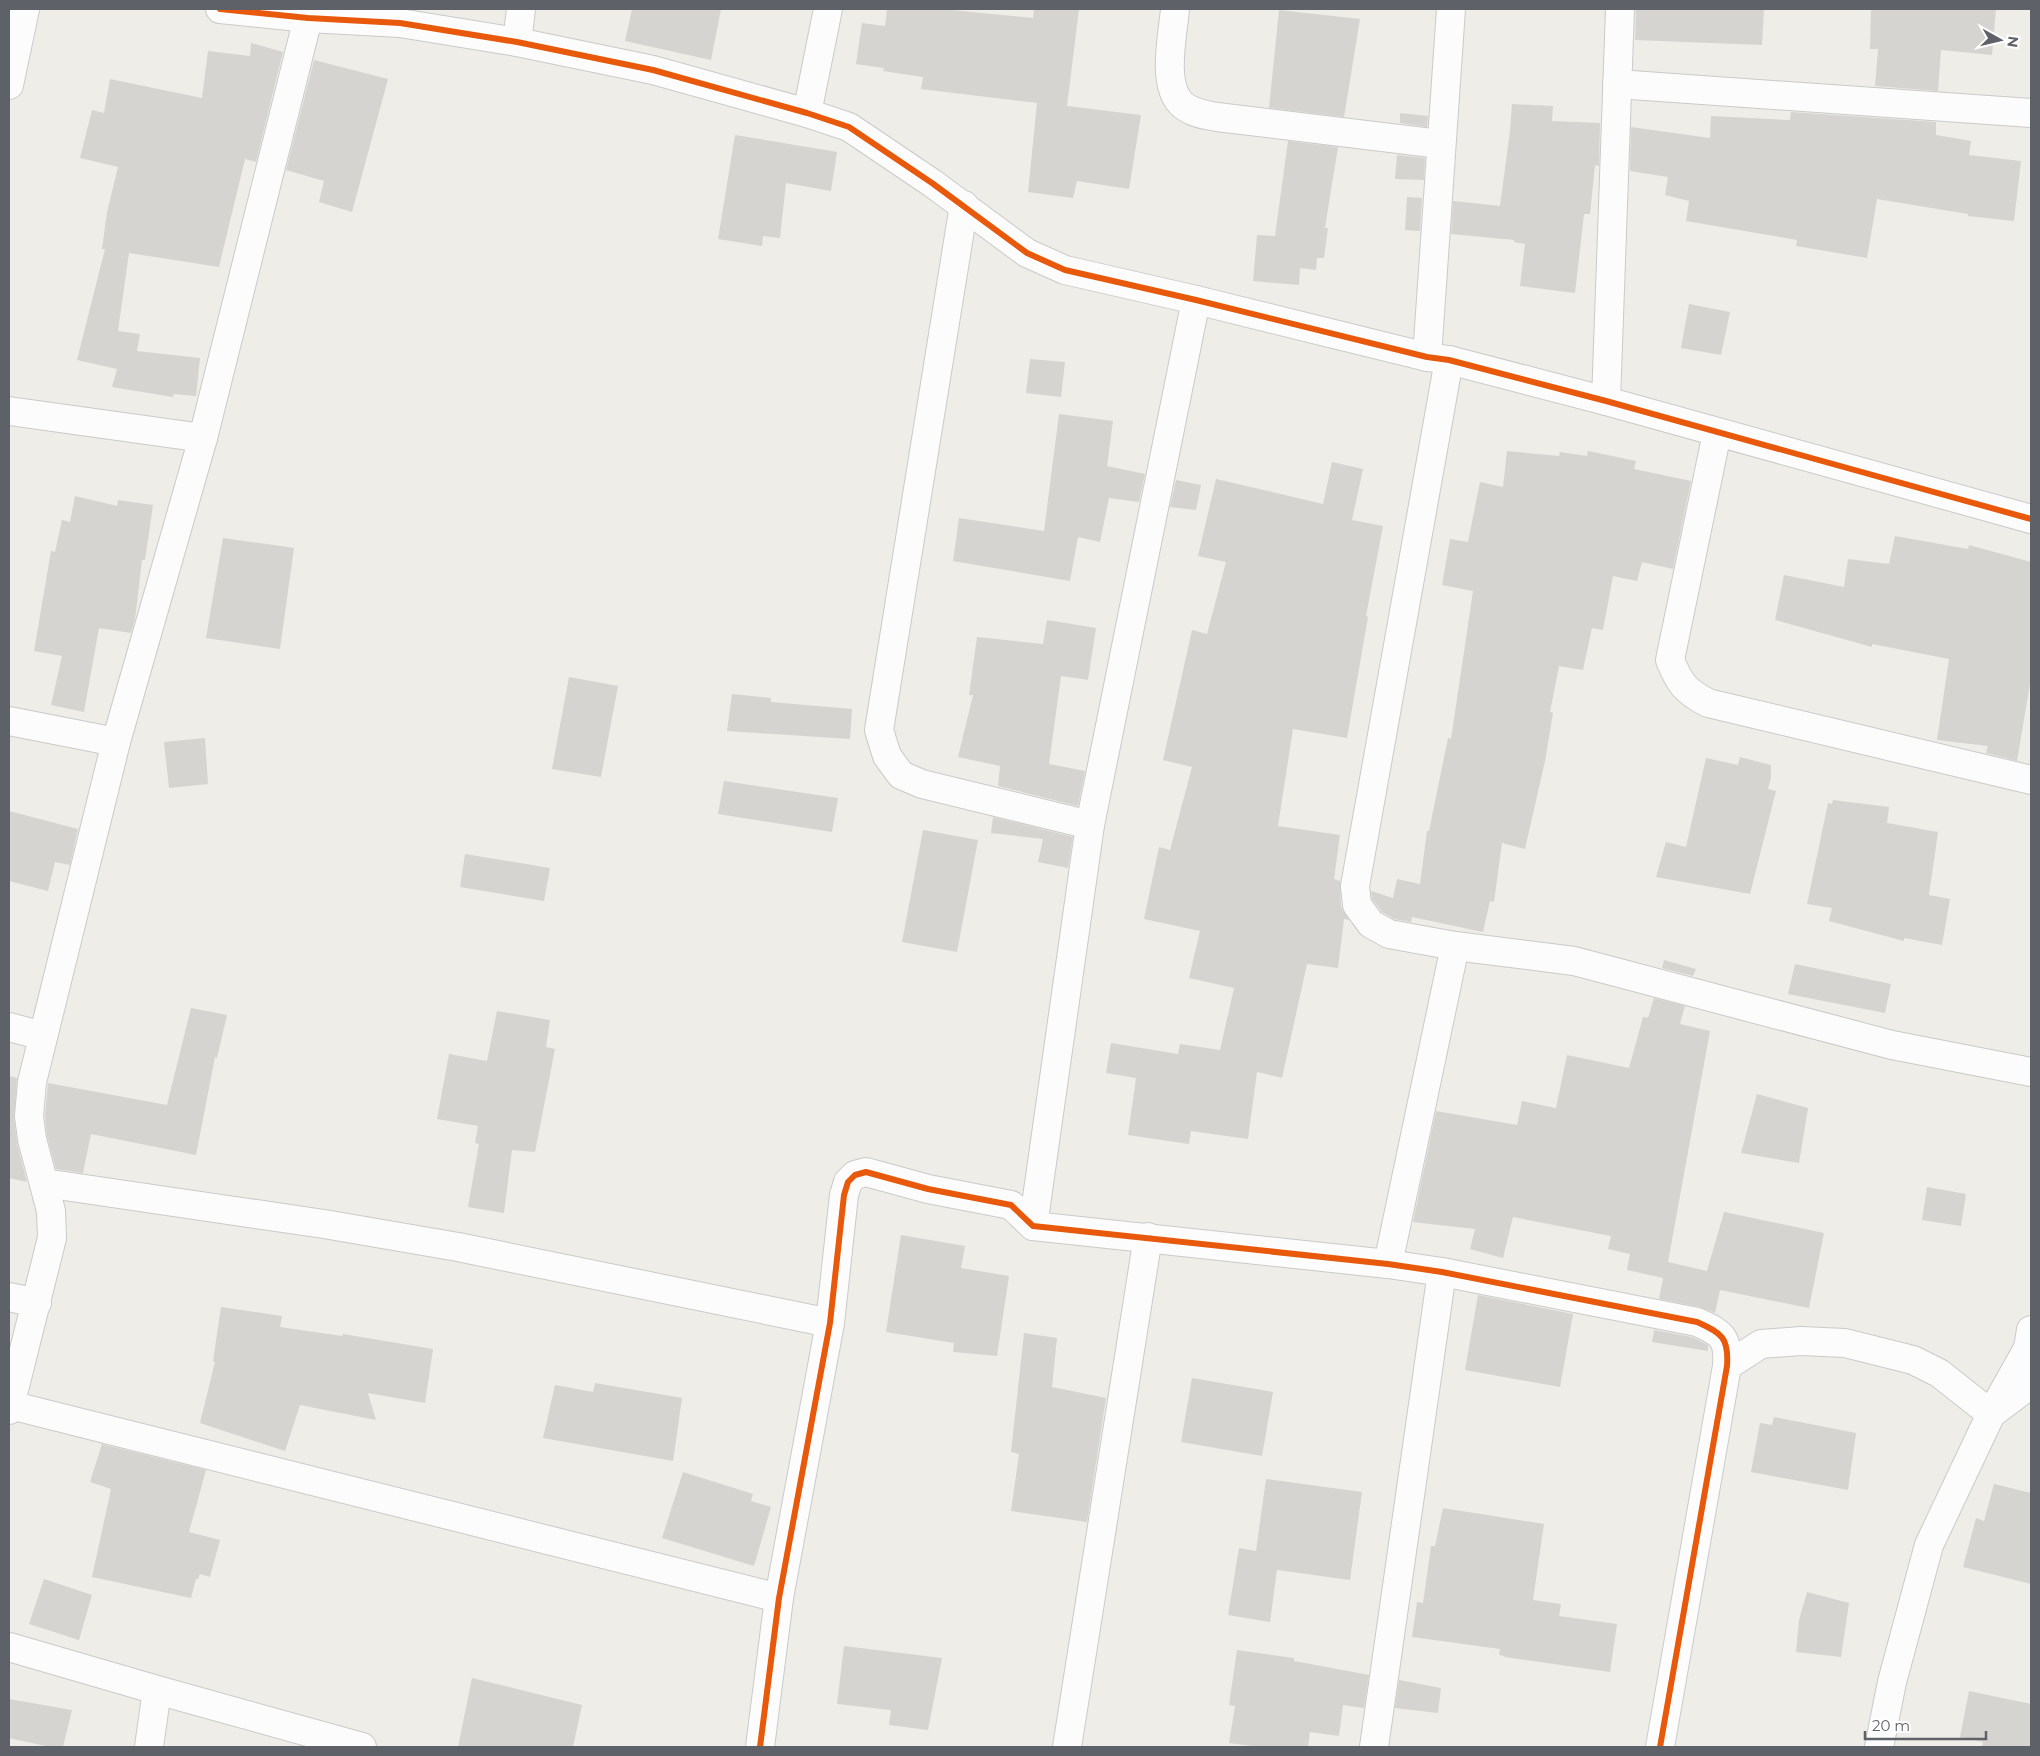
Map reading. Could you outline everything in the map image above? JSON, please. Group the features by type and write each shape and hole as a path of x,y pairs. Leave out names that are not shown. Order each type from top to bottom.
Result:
{"street":[{"path":"9,85 25,9"},
{"path":"220,9 308,18 400,23 518,42 653,70 807,113 849,127 964,205 1027,253 1065,270 1196,300 1606,401 2031,518"},
{"path":"518,42 521,9"},
{"path":"807,113 828,9"},
{"path":"1176,9 1169,71 1172,92 1185,108 1199,114 1217,117 1440,144"},
{"path":"1451,9 1440,144 1438,359 1354,886 1357,905 1372,924 1389,934 1455,946 1574,961 1892,1045 2031,1072"},
{"path":"1606,401 1620,9"},
{"path":"308,18 203,438 116,742 32,1082 29,1116 32,1139 51,1211 52,1238 9,1407 779,1598"},
{"path":"1617,84 2031,113"},
{"path":"964,205 879,730 887,756 901,776 922,784 1090,825"},
{"path":"1033,1226 1090,825 1196,300"},
{"path":"9,411 203,438"},
{"path":"1717,433 1670,660 1678,681 1690,694 1708,703 2031,780"},
{"path":"9,721 116,742"},
{"path":"1388,1264 1455,946"},
{"path":"9,1027 44,1036"},
{"path":"760,1747 779,1598 830,1323 844,1195 848,1182 855,1176 866,1172 928,1189 1011,1205 1033,1226 1148,1237 1388,1264 1442,1272 1697,1322 1713,1329 1723,1337 1728,1350 1727,1366 1660,1747"},
{"path":"44,1183 314,1222 458,1247 830,1323"},
{"path":"1067,1747 1148,1237"},
{"path":"1374,1747 1442,1272"},
{"path":"9,1297 36,1302"},
{"path":"1878,1747 1892,1682 1929,1545 1991,1414 2028,1348 2031,1330"},
{"path":"1727,1366 1761,1344 1801,1341 1845,1343 1913,1360 1939,1373 1991,1414"},
{"path":"1991,1414 2031,1384"},
{"path":"9,1647 362,1747"},
{"path":"149,1747 157,1690"}],"building":[{"path":"632,9 721,9 711,60 625,41"},
{"path":"887,9 941,9 1033,18 1034,9 1079,9 1067,106 1141,115 1129,189 1077,181 1073,198 1028,192 1037,103 921,89 923,77 883,71 884,68 856,64 862,23 885,26"},
{"path":"1636,9 1764,9 1762,45 1635,40"},
{"path":"1871,9 1996,9 1992,55 1941,50 1938,91 1875,86 1878,49 1870,49"},
{"path":"1279,10 1360,19 1344,117 1269,108"},
{"path":"251,43 283,52 256,162 245,159 219,267 129,253 118,331 140,334 137,351 200,358 196,396 174,394 173,397 112,387 117,369 77,360 105,249 102,249 107,212 118,167 80,158 92,110 104,113 110,79 202,98 208,51 250,56"},
{"path":"314,60 388,79 352,212 319,202 324,181 286,170"},
{"path":"1512,104 1553,106 1552,121 1600,123 1599,166 1595,165 1590,214 1584,214 1575,293 1520,286 1525,244 1514,242 1514,240 1451,234 1453,201 1500,206"},
{"path":"1791,112 1936,122 1936,135 1971,141 1969,155 2021,161 2014,221 1968,216 1968,214 1877,199 1867,258 1796,246 1797,240 1686,221 1689,201 1665,195 1668,177 1630,171 1631,127 1710,138 1711,116 1790,120"},
{"path":"1400,113 1428,116 1427,127 1400,123"},
{"path":"735,135 837,152 831,191 786,183 780,238 763,236 762,246 718,239"},
{"path":"1288,141 1338,147 1325,228 1328,228 1324,258 1317,258 1316,270 1300,268 1299,285 1253,281 1257,235 1275,236"},
{"path":"1397,155 1425,158 1424,180 1395,179"},
{"path":"1407,197 1422,198 1420,231 1405,230"},
{"path":"1689,304 1730,312 1721,355 1681,348"},
{"path":"1030,359 1065,362 1061,397 1026,393"},
{"path":"1059,414 1113,421 1107,466 1145,474 1139,502 1109,498 1100,542 1078,537 1070,581 953,561 959,518 1044,531"},
{"path":"1507,451 1559,456 1560,452 1587,456 1588,451 1636,461 1634,469 1691,481 1673,569 1642,562 1637,581 1613,576 1603,630 1592,628 1583,670 1559,666 1550,712 1553,713 1545,761 1525,849 1502,843 1494,902 1490,901 1483,932 1412,917 1411,922 1394,919 1382,912 1372,899 1371,891 1393,898 1397,879 1420,884 1427,831 1429,831 1448,738 1451,739 1473,591 1442,585 1450,539 1468,542 1480,482 1503,487"},
{"path":"1332,462 1363,469 1352,520 1383,526 1366,616 1368,617 1347,738 1293,729 1278,826 1340,835 1334,879 1340,881 1341,907 1349,920 1344,919 1338,968 1307,964 1282,1078 1257,1072 1248,1139 1191,1131 1189,1144 1128,1135 1136,1078 1106,1073 1111,1043 1178,1054 1180,1044 1220,1050 1234,988 1189,978 1200,931 1144,919 1159,847 1170,850 1192,767 1163,760 1192,630 1207,634 1226,562 1198,556 1216,479 1323,504"},
{"path":"1176,480 1201,485 1196,510 1170,507"},
{"path":"75,496 117,506 118,500 153,505 145,560 142,560 135,619 131,633 99,628 84,712 51,705 62,656 34,651 51,551 55,552 62,520 70,522"},
{"path":"1895,536 1968,549 1969,545 2031,562 2031,678 2017,761 1986,753 1988,746 1937,740 1949,659 1872,644 1872,647 1775,620 1784,575 1844,587 1848,559 1889,564"},
{"path":"223,538 294,548 280,649 206,638"},
{"path":"1047,620 1096,628 1088,680 1061,676 1049,764 1085,771 1078,806 998,786 1000,766 958,757 973,695 969,695 977,637 1043,644"},
{"path":"569,677 618,686 601,777 552,769"},
{"path":"732,694 771,698 771,702 852,709 850,739 727,731"},
{"path":"205,738 208,784 169,788 164,742"},
{"path":"1740,757 1771,765 1771,778 1768,789 1776,791 1750,894 1656,877 1666,842 1686,847 1706,758 1738,765"},
{"path":"724,781 838,798 832,832 718,814"},
{"path":"1833,800 1889,807 1887,823 1938,832 1929,895 1950,899 1942,945 1904,938 1904,941 1829,921 1832,908 1807,904 1828,803 1832,804"},
{"path":"9,811 78,829 70,865 55,862 48,891 9,881"},
{"path":"993,817 1073,837 1068,868 1038,862 1043,839 991,833"},
{"path":"923,830 978,840 957,952 902,942"},
{"path":"465,854 550,868 544,901 460,887"},
{"path":"1664,960 1696,969 1693,976 1662,968"},
{"path":"1795,964 1891,984 1885,1013 1788,994"},
{"path":"1654,998 1685,1006 1680,1024 1710,1031 1668,1262 1707,1271 1724,1212 1824,1233 1809,1308 1720,1290 1715,1313 1700,1307 1659,1299 1663,1278 1627,1270 1630,1254 1608,1249 1611,1236 1513,1217 1503,1258 1470,1249 1475,1229 1413,1222 1436,1111 1517,1125 1522,1101 1556,1108 1567,1055 1629,1068 1643,1017 1648,1018"},
{"path":"191,1008 227,1015 217,1058 215,1057 196,1155 91,1134 83,1173 56,1169 47,1136 45,1116 48,1083 167,1105"},
{"path":"497,1011 550,1020 546,1047 555,1049 535,1152 512,1150 504,1213 468,1207 479,1144 475,1143 478,1126 437,1119 449,1054 487,1061"},
{"path":"9,1076 17,1078 14,1118 17,1143 27,1182 9,1178"},
{"path":"1757,1094 1808,1108 1799,1163 1741,1153"},
{"path":"1927,1187 1966,1194 1961,1226 1922,1220"},
{"path":"901,1235 965,1246 961,1268 1009,1276 997,1356 953,1352 954,1343 886,1332"},
{"path":"1478,1295 1573,1314 1560,1387 1465,1370"},
{"path":"221,1307 282,1316 280,1327 342,1336 343,1334 433,1349 425,1403 368,1393 376,1420 300,1405 285,1451 200,1423 215,1362 213,1361"},
{"path":"1654,1330 1692,1337 1708,1345 1708,1351 1652,1342"},
{"path":"1024,1333 1057,1338 1052,1387 1106,1398 1087,1522 1011,1511 1019,1454 1011,1452"},
{"path":"1192,1378 1273,1392 1262,1456 1181,1442"},
{"path":"595,1383 682,1398 673,1461 543,1438 555,1385 593,1392"},
{"path":"1774,1417 1856,1433 1848,1490 1751,1472 1760,1423 1772,1425"},
{"path":"102,1444 206,1470 189,1532 220,1540 210,1577 200,1574 198,1579 196,1579 191,1598 92,1577 111,1489 90,1482"},
{"path":"683,1472 753,1494 751,1501 771,1507 754,1566 662,1538"},
{"path":"1266,1479 1362,1492 1350,1580 1277,1570 1270,1622 1228,1615 1239,1548 1256,1551"},
{"path":"1994,1484 2031,1493 2031,1584 1963,1567 1976,1518 1984,1521"},
{"path":"1443,1508 1544,1524 1533,1600 1561,1604 1559,1616 1617,1624 1610,1672 1504,1657 1499,1655 1500,1649 1412,1637 1417,1602 1423,1603 1431,1546 1435,1546"},
{"path":"44,1579 92,1595 79,1640 29,1624"},
{"path":"1807,1592 1849,1603 1841,1657 1796,1652 1799,1620"},
{"path":"844,1646 942,1658 928,1730 889,1725 891,1710 837,1704"},
{"path":"1237,1650 1294,1658 1294,1661 1369,1675 1364,1708 1343,1705 1339,1736 1310,1732 1308,1747 1259,1747 1229,1743 1235,1706 1229,1705"},
{"path":"472,1678 582,1705 573,1747 458,1747"},
{"path":"1399,1680 1441,1688 1438,1713 1395,1708"},
{"path":"1969,1691 2031,1704 2031,1747 1982,1747 1983,1742 1960,1737"},
{"path":"9,1699 72,1710 63,1747 50,1747 9,1738"}],"cycle path":[{"path":"220,9 308,18 400,23 517,42 653,70 807,113 849,127 932,183 1027,253 1065,270 1427,357 1449,360 1606,401 2031,519"},
{"path":"760,1747 779,1598 830,1323 844,1195 848,1182 855,1175 866,1172 928,1189 1011,1205 1033,1226 1388,1264 1442,1272 1697,1322 1718,1333 1727,1349 1727,1366 1660,1747"}]}
